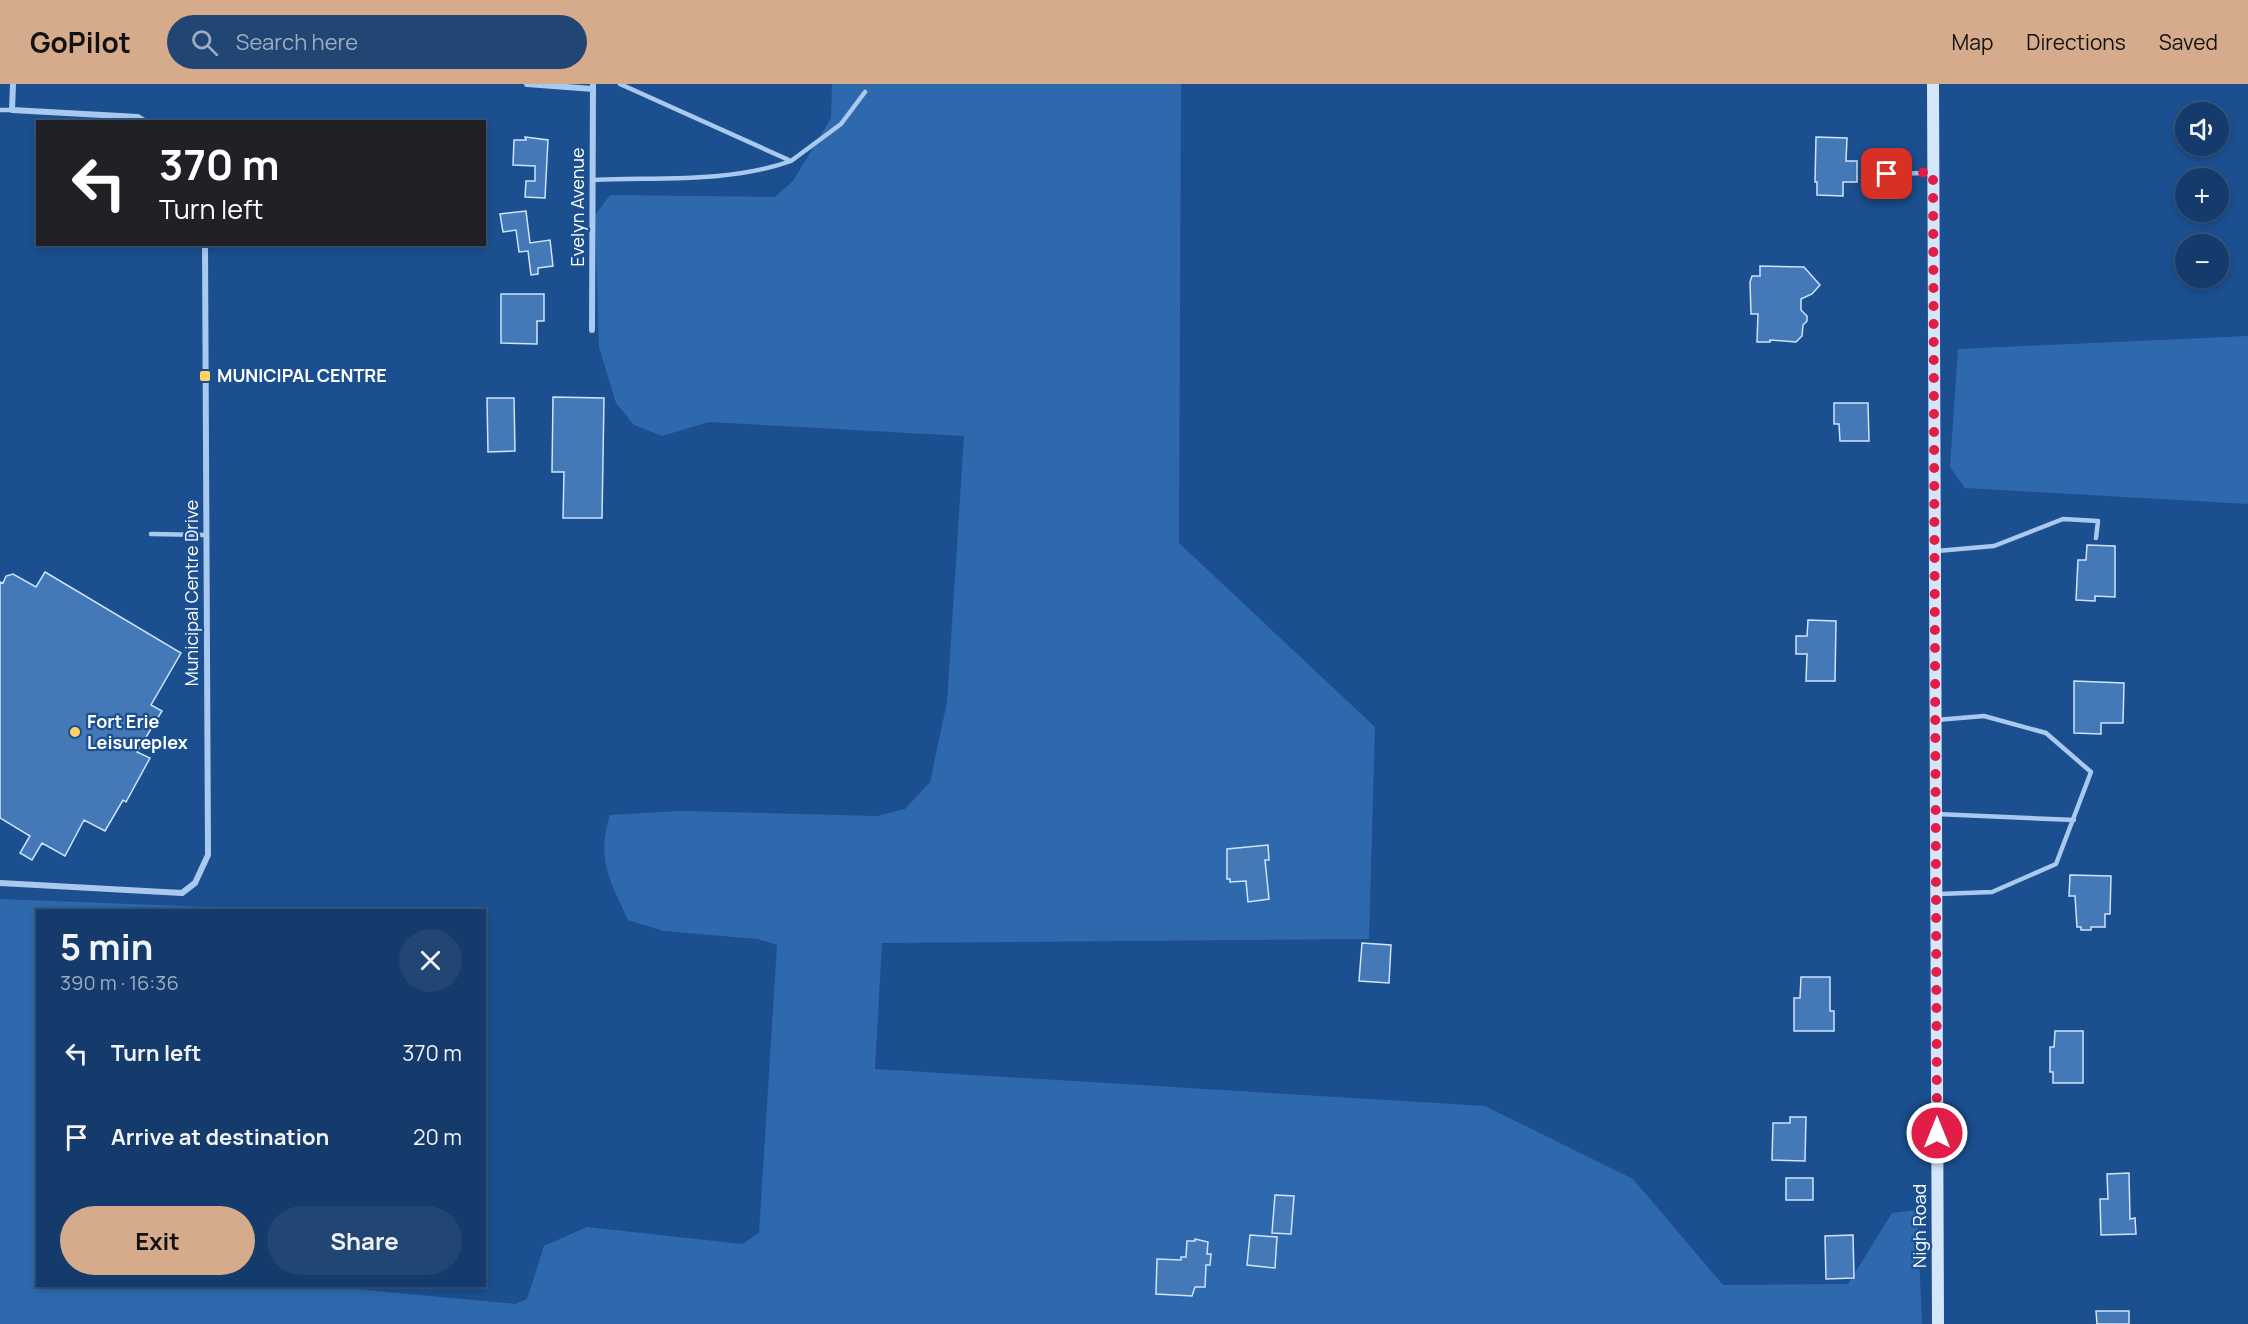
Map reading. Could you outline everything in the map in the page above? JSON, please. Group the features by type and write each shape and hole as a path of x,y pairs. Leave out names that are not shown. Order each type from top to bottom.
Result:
{"street":[{"path":"13,84 12,110 138,117 143,120"},
{"path":"526,84 593,86"},
{"name":"Nigh Road","path":"1933,84 1938,1324"},
{"name":"Evelyn Avenue","path":"592,330 593,86"},
{"name":"Municipal Centre Drive","path":"0,883 182,893 195,883 208,855 205,246"}],"lane":[{"path":"620,84 791,161"},
{"path":"593,180 731,175 763,171 791,161 841,124 865,92"},
{"path":"0,110 12,110"},
{"path":"1865,174 1933,172"},
{"path":"1935,551 1994,546 2063,519 2098,521 2096,538"},
{"path":"151,534 206,535"},
{"path":"1935,720 1984,716 2046,733 2091,772 2056,864 1992,892 1936,894"},
{"path":"1936,814 2074,820"}],"shaded area":[{"path":"832,84 1181,84 1179,543 1375,727 1369,939 882,943 875,1069 1485,1106 1633,1179 1723,1285 1848,1284 1892,1213 1917,1210 1922,1324 0,1324 0,899 261,909 36,909 36,1287 356,1287 357,1289 515,1304 527,1299 544,1246 587,1227 742,1244 759,1233 777,945 758,939 664,931 628,920 607,869 604,845 610,815 681,811 877,816 905,809 930,782 947,702 964,436 709,422 662,436 634,425 616,403 599,347 595,215 610,195 775,197 793,181 831,118"},
{"path":"2248,336 2248,504 1965,488 1950,467 1958,349"}],"building":[{"path":"525,137 548,140 545,198 525,197 526,181 535,181 535,166 513,165 514,140 526,140"},
{"path":"1816,137 1847,138 1846,161 1857,161 1857,182 1843,182 1843,196 1817,195"},
{"path":"526,211 530,243 550,240 553,266 538,268 538,274 531,275 528,251 519,252 516,230 503,232 500,214"},
{"path":"1760,266 1804,267 1820,285 1812,294 1801,299 1801,310 1807,316 1807,321 1803,325 1802,336 1796,342 1770,340 1770,342 1757,342 1758,314 1751,314 1750,282 1752,276 1760,276"},
{"path":"501,294 544,294 544,321 537,321 537,344 501,343"},
{"path":"553,397 604,398 602,518 563,518 564,472 552,472"},
{"path":"487,398 514,398 515,451 488,452"},
{"path":"1834,403 1868,403 1869,441 1840,441 1839,424 1834,424"},
{"path":"2087,545 2115,546 2115,597 2095,596 2095,601 2076,600 2078,560 2086,560"},
{"name":"Fort Erie Leisureplex","path":"45,572 181,653 151,705 162,711 137,752 150,758 126,802 123,800 105,831 84,820 65,856 42,843 32,860 20,853 30,836 0,818 0,582 3,583 6,576 13,574 36,587"},
{"path":"1808,620 1836,621 1835,681 1806,681 1807,654 1796,654 1796,636 1807,636"},
{"path":"2074,681 2124,683 2123,723 2101,723 2101,734 2074,733"},
{"path":"1268,845 1269,860 1265,860 1269,899 1248,902 1246,881 1230,882 1230,879 1227,879 1227,849"},
{"path":"2070,875 2111,876 2110,914 2105,914 2105,927 2081,930 2081,927 2077,927 2075,896 2069,896"},
{"path":"1362,943 1391,945 1389,983 1359,981"},
{"path":"1801,977 1830,977 1830,1011 1834,1011 1834,1031 1794,1031 1794,998 1800,998"},
{"path":"2055,1031 2083,1031 2083,1083 2053,1083 2053,1072 2050,1072 2050,1047 2054,1047"},
{"path":"1790,1117 1806,1117 1805,1161 1772,1160 1773,1123 1790,1123"},
{"path":"2129,1173 2130,1219 2135,1218 2136,1234 2101,1235 2100,1199 2108,1199 2107,1174"},
{"path":"1786,1178 1813,1178 1813,1200 1786,1200"},
{"path":"1275,1195 1294,1196 1291,1234 1272,1233"},
{"path":"1250,1235 1277,1237 1275,1268 1247,1265"},
{"path":"1853,1235 1854,1278 1826,1279 1825,1236"},
{"path":"1195,1239 1208,1242 1207,1254 1211,1254 1210,1265 1206,1265 1205,1287 1195,1287 1192,1296 1156,1294 1157,1259 1181,1260 1181,1257 1186,1257 1187,1241 1195,1241"},
{"path":"2096,1311 2129,1311 2129,1324 2097,1324"}],"place":[{"name":"MUNICIPAL CENTRE","path":"205,376"},
{"name":"Fort Erie Leisureplex","path":"75,732"}],"route":[{"path":"1887,174 1933,172 1937,1133"}]}
